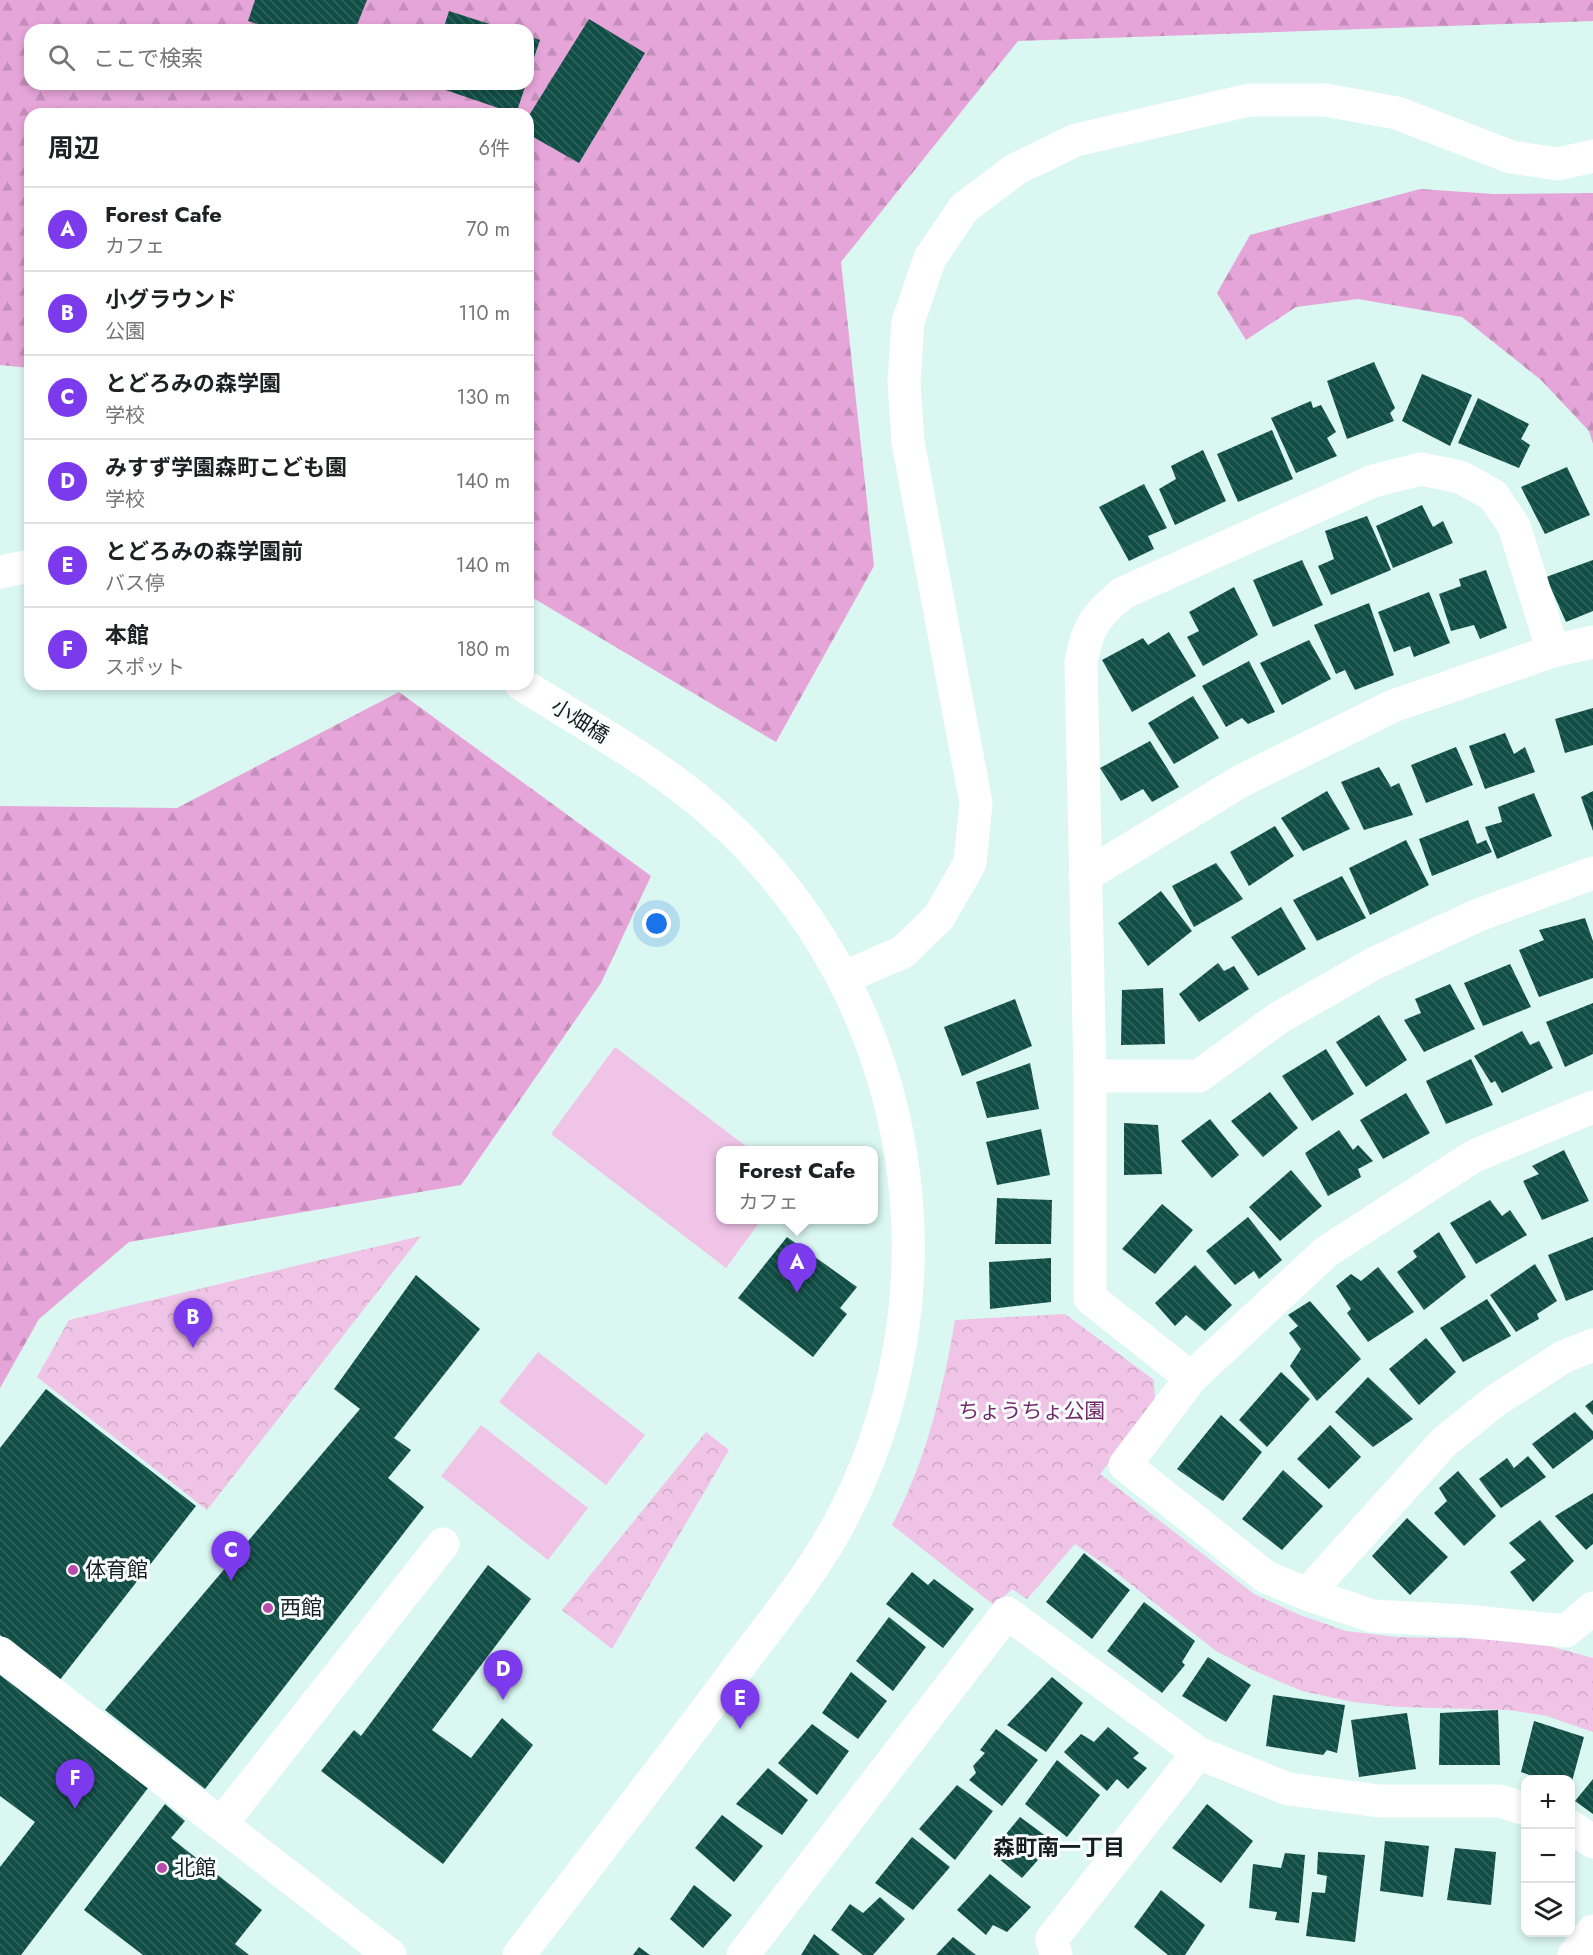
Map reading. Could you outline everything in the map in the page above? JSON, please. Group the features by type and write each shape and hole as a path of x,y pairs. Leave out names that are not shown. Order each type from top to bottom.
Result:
{"street":[{"path":"843,978 903,952 939,917 970,863 976,803 908,442 904,381 908,322 930,258 964,208 1016,169 1076,140 1250,100 1325,100 1397,113 1511,157 1558,165 1593,156"},
{"path":"1191,1378 1090,1298 1090,1076 1080,663 1085,637 1103,609 1123,593 1373,481 1421,469 1460,477 1492,495 1514,526 1553,651"},
{"path":"0,572 24,567"},
{"path":"1085,876 1241,781 1393,706 1553,651 1593,642"},
{"name":"小畑橋","path":"519,1955 697,1724 803,1580 833,1533 853,1496 875,1442 891,1392 902,1338 908,1290 909,1240 902,1152 884,1080 865,1027 843,978 803,914 774,876 745,844 687,792 530,690"},
{"path":"1090,1076 1199,1076 1280,1017 1375,963 1476,916 1593,873"},
{"path":"1593,1107 1474,1156 1326,1252 1191,1378 1125,1465 1266,1577 1372,1616 1566,1630 1593,1608"},
{"path":"1307,1594 1444,1442 1495,1401 1563,1357 1593,1345"},
{"path":"221,1824 443,1544"},
{"path":"743,1955 1007,1613 1198,1753 1288,1789 1379,1801 1499,1802 1521,1808"},
{"path":"0,1653 390,1955"},
{"path":"1056,1955 1052,1939 1198,1753"},
{"path":"1574,1829 1593,1842"},
{"path":"1574,1955 1593,1931"}],"green space":[{"path":"0,0 1593,0 1593,21 1018,41 841,262 874,566 776,742 534,599 534,108 24,108 24,367 0,365"},
{"path":"1420,189 1494,194 1593,193 1593,444 1589,431 1541,380 1462,317 1358,299 1296,307 1246,340 1217,293 1250,235"},
{"path":"399,692 651,876 601,983 461,1185 129,1242 39,1319 0,1388 0,806 177,808"},
{"path":"615,1047 746,1146 716,1146 716,1224 758,1224 726,1268 551,1134"},
{"path":"421,1236 207,1510 37,1377 69,1320"},
{"name":"ちょうちょ公園","path":"1065,1314 1154,1380 1155,1405 1100,1474 1254,1594 1300,1615 1346,1631 1397,1637 1505,1639 1542,1644 1593,1658 1593,1732 1547,1716 1509,1710 1399,1707 1353,1702 1302,1691 1216,1651 1110,1568 1075,1544 1027,1599 1012,1589 995,1606 892,1525 924,1451 932,1425 955,1320"},
{"path":"538,1352 645,1435 606,1485 499,1402"},
{"path":"481,1425 588,1508 548,1560 441,1476"},
{"path":"706,1432 729,1450 612,1649 562,1610"}],"building":[{"path":"255,0 367,0 357,24 257,24 248,21"},
{"path":"449,11 489,24 445,24"},
{"path":"589,19 645,53 579,163 534,137 534,108"},
{"path":"534,38 540,40 534,58"},
{"path":"446,90 524,90 518,108 498,108"},
{"path":"1374,362 1395,408 1390,413 1394,421 1347,439 1327,381"},
{"path":"1422,374 1472,395 1450,446 1402,421"},
{"path":"1478,398 1529,424 1521,439 1530,445 1519,468 1458,443"},
{"path":"1311,401 1313,408 1321,405 1336,432 1327,438 1337,456 1296,473 1271,418"},
{"path":"1272,430 1293,479 1238,502 1217,454"},
{"path":"1203,450 1226,501 1175,525 1159,489 1176,479 1171,466"},
{"path":"1567,467 1590,515 1545,534 1521,487"},
{"path":"1144,484 1167,528 1148,536 1154,549 1129,561 1099,507"},
{"path":"1422,505 1433,527 1443,521 1453,543 1393,568 1376,526"},
{"path":"1367,516 1391,570 1331,595 1318,566 1334,559 1325,531"},
{"path":"1302,560 1323,605 1273,627 1253,580"},
{"path":"1593,560 1593,611 1566,622 1546,577"},
{"path":"1486,570 1507,628 1480,639 1474,625 1451,631 1439,594 1461,586 1459,579"},
{"path":"1234,587 1258,635 1203,666 1187,637 1199,631 1189,612"},
{"path":"1429,592 1450,643 1414,657 1410,646 1394,652 1378,612"},
{"path":"1369,603 1394,675 1355,690 1345,670 1336,674 1314,625"},
{"path":"1169,632 1196,676 1132,712 1102,660 1143,638 1148,645"},
{"path":"1309,640 1331,679 1282,705 1260,663"},
{"path":"1249,661 1275,712 1248,724 1242,718 1226,727 1202,686"},
{"path":"1193,696 1219,738 1174,764 1148,723"},
{"path":"1593,708 1593,745 1565,753 1555,719"},
{"path":"1505,733 1514,754 1525,747 1535,772 1485,789 1469,746"},
{"path":"1150,741 1179,787 1152,802 1143,789 1121,801 1100,768"},
{"path":"1456,747 1473,785 1426,803 1411,765"},
{"path":"1379,767 1391,787 1399,783 1413,815 1364,830 1341,782"},
{"path":"1327,791 1350,829 1303,851 1281,818"},
{"path":"1593,791 1593,831 1581,797"},
{"path":"1534,793 1552,836 1497,859 1485,827 1502,822 1498,807"},
{"path":"1468,820 1477,844 1486,840 1492,852 1432,876 1419,839"},
{"path":"1275,826 1294,856 1249,886 1230,852"},
{"path":"1406,840 1429,885 1370,915 1349,868"},
{"path":"1216,863 1243,899 1194,927 1172,886"},
{"path":"1342,876 1366,918 1317,941 1293,900"},
{"path":"1161,891 1192,931 1148,966 1118,923"},
{"path":"1281,907 1306,949 1258,976 1231,937"},
{"path":"1585,918 1593,941 1593,978 1539,997 1519,950 1544,940 1539,930"},
{"path":"1218,963 1224,971 1234,966 1249,989 1199,1022 1179,994"},
{"path":"1510,964 1531,1007 1483,1026 1464,983"},
{"path":"1450,984 1475,1029 1424,1052 1404,1020 1421,1013 1415,999"},
{"path":"1163,988 1165,1044 1121,1045 1122,990"},
{"path":"1015,999 1032,1046 962,1076 944,1027"},
{"path":"1593,1003 1593,1054 1565,1067 1546,1022"},
{"path":"1379,1015 1407,1060 1366,1087 1336,1042"},
{"path":"1522,1031 1530,1045 1539,1041 1553,1068 1502,1093 1495,1081 1491,1083 1474,1056"},
{"path":"1326,1049 1354,1094 1312,1121 1282,1076"},
{"path":"1471,1059 1493,1105 1446,1124 1426,1081"},
{"path":"1030,1063 1039,1109 987,1118 976,1082"},
{"path":"1270,1092 1298,1128 1263,1157 1231,1121"},
{"path":"1406,1093 1430,1133 1383,1159 1360,1120"},
{"path":"1210,1119 1239,1155 1212,1178 1181,1141"},
{"path":"1124,1123 1158,1125 1162,1174 1124,1175"},
{"path":"1041,1129 1050,1175 997,1185 986,1142"},
{"path":"1339,1130 1353,1150 1358,1145 1373,1161 1358,1169 1361,1177 1328,1196 1305,1153"},
{"path":"1564,1150 1589,1201 1542,1220 1523,1181 1539,1174 1532,1166"},
{"path":"1291,1170 1322,1206 1280,1241 1249,1207"},
{"path":"997,1198 1052,1200 1051,1244 995,1244"},
{"path":"1490,1200 1502,1216 1510,1210 1527,1235 1476,1264 1450,1223"},
{"path":"1162,1204 1193,1230 1155,1274 1122,1249"},
{"path":"1248,1217 1282,1260 1259,1279 1254,1271 1235,1285 1206,1251"},
{"path":"1439,1232 1466,1277 1424,1310 1397,1272 1417,1257 1413,1251"},
{"path":"787,1237 857,1287 840,1308 847,1314 813,1357 738,1298"},
{"path":"1593,1237 1593,1290 1566,1301 1548,1255"},
{"path":"1051,1258 1051,1302 990,1309 989,1262"},
{"path":"1535,1264 1557,1301 1537,1314 1539,1319 1516,1332 1490,1295"},
{"path":"1195,1265 1232,1305 1205,1331 1186,1315 1175,1326 1155,1303"},
{"path":"1378,1267 1414,1312 1368,1342 1347,1313 1351,1309 1336,1286 1351,1274 1361,1281"},
{"name":"西館","path":"416,1275 480,1329 394,1438 411,1450 388,1478 424,1507 205,1789 105,1710 360,1409 334,1389"},
{"path":"1487,1299 1511,1336 1463,1362 1440,1328"},
{"path":"1310,1301 1361,1359 1317,1401 1290,1366 1301,1349 1289,1333 1298,1326 1288,1315"},
{"path":"1426,1338 1456,1372 1419,1405 1389,1369"},
{"path":"1281,1372 1310,1399 1267,1447 1239,1420"},
{"path":"1368,1377 1413,1419 1373,1447 1335,1412"},
{"name":"体育館","path":"46,1389 196,1506 59,1681 0,1635 0,1448"},
{"path":"1593,1400 1593,1415 1585,1406"},
{"path":"1575,1412 1593,1431 1593,1439 1553,1469 1532,1444"},
{"path":"1221,1415 1262,1452 1223,1501 1177,1469"},
{"path":"1330,1425 1361,1457 1329,1489 1297,1459"},
{"path":"1528,1456 1546,1477 1501,1508 1479,1479 1507,1458 1514,1468"},
{"path":"1283,1470 1323,1506 1282,1550 1242,1519"},
{"path":"1458,1471 1496,1516 1464,1546 1434,1513 1447,1501 1439,1488"},
{"path":"1593,1493 1593,1544 1586,1550 1555,1516"},
{"path":"1407,1518 1448,1557 1410,1595 1372,1556"},
{"path":"1540,1520 1574,1561 1533,1602 1510,1572 1526,1560 1509,1543"},
{"path":"1084,1553 1130,1590 1092,1639 1046,1602"},
{"path":"488,1565 531,1599 432,1730 471,1758 502,1718 533,1745 443,1864 321,1771 354,1730 361,1736"},
{"path":"912,1572 928,1585 934,1579 974,1609 943,1648 886,1604"},
{"path":"1144,1602 1195,1641 1182,1662 1185,1665 1162,1693 1107,1651"},
{"path":"889,1617 926,1647 893,1691 856,1661"},
{"path":"1208,1657 1251,1685 1226,1722 1182,1696"},
{"path":"851,1672 887,1701 858,1739 822,1713"},
{"path":"0,1675 148,1788 21,1955 0,1955 0,1867 35,1822 0,1796"},
{"path":"1052,1677 1083,1703 1046,1752 1007,1725"},
{"path":"1273,1695 1345,1705 1337,1753 1327,1750 1323,1755 1266,1746"},
{"path":"1498,1710 1500,1765 1439,1765 1440,1713"},
{"path":"1407,1713 1416,1769 1359,1777 1351,1720"},
{"path":"1534,1721 1584,1737 1574,1775 1529,1775 1521,1772"},
{"path":"812,1724 849,1751 817,1795 778,1763"},
{"path":"1108,1727 1139,1753 1133,1758 1147,1768 1128,1789 1117,1779 1107,1791 1064,1752 1081,1734 1094,1742"},
{"path":"996,1729 1038,1760 1002,1806 969,1780 976,1773 973,1766 985,1753 980,1750"},
{"path":"1057,1760 1100,1795 1067,1837 1025,1804"},
{"path":"768,1768 808,1800 782,1835 736,1804"},
{"path":"1593,1779 1593,1814 1575,1801"},
{"path":"957,1785 993,1811 955,1860 919,1829"},
{"name":"北館","path":"165,1804 185,1821 171,1838 262,1910 235,1944 249,1955 143,1955 84,1910"},
{"path":"1207,1804 1253,1841 1221,1883 1172,1848"},
{"path":"722,1815 763,1846 734,1882 695,1848"},
{"path":"1020,1817 1054,1842 1022,1878 991,1852"},
{"path":"912,1837 950,1867 913,1910 875,1883"},
{"path":"1385,1841 1429,1846 1423,1897 1380,1891"},
{"path":"1455,1848 1496,1852 1491,1905 1447,1900"},
{"path":"1318,1852 1365,1855 1355,1942 1306,1936 1312,1892 1325,1893 1327,1876 1317,1874"},
{"path":"1285,1853 1305,1855 1299,1923 1275,1920 1277,1912 1249,1908 1253,1864 1281,1868"},
{"path":"990,1874 1031,1907 1007,1932 993,1925 986,1935 957,1910"},
{"path":"694,1885 732,1915 703,1948 670,1919"},
{"path":"1161,1890 1205,1925 1185,1955 1168,1955 1134,1927"},
{"path":"880,1897 905,1919 873,1955 863,1955 831,1930 850,1904 863,1913"},
{"path":"814,1934 840,1955 801,1955"},
{"path":"953,1937 976,1955 936,1955"},
{"path":"639,1947 650,1955 633,1955"}],"place":[{"name":"Forest Cafe","path":"797,1293"},
{"name":"小グラウンド","path":"193,1348"},
{"name":"体育館","path":"73,1570"},
{"name":"とどろみの森学園","path":"231,1581"},
{"name":"西館","path":"268,1608"},
{"name":"みすず学園森町こども園","path":"503,1700"},
{"name":"とどろみの森学園前","path":"740,1729"},
{"name":"本館","path":"75,1809"},
{"name":"北館","path":"162,1868"}],"district":[{"name":"森町南一丁目","path":"1059,1847"}]}
